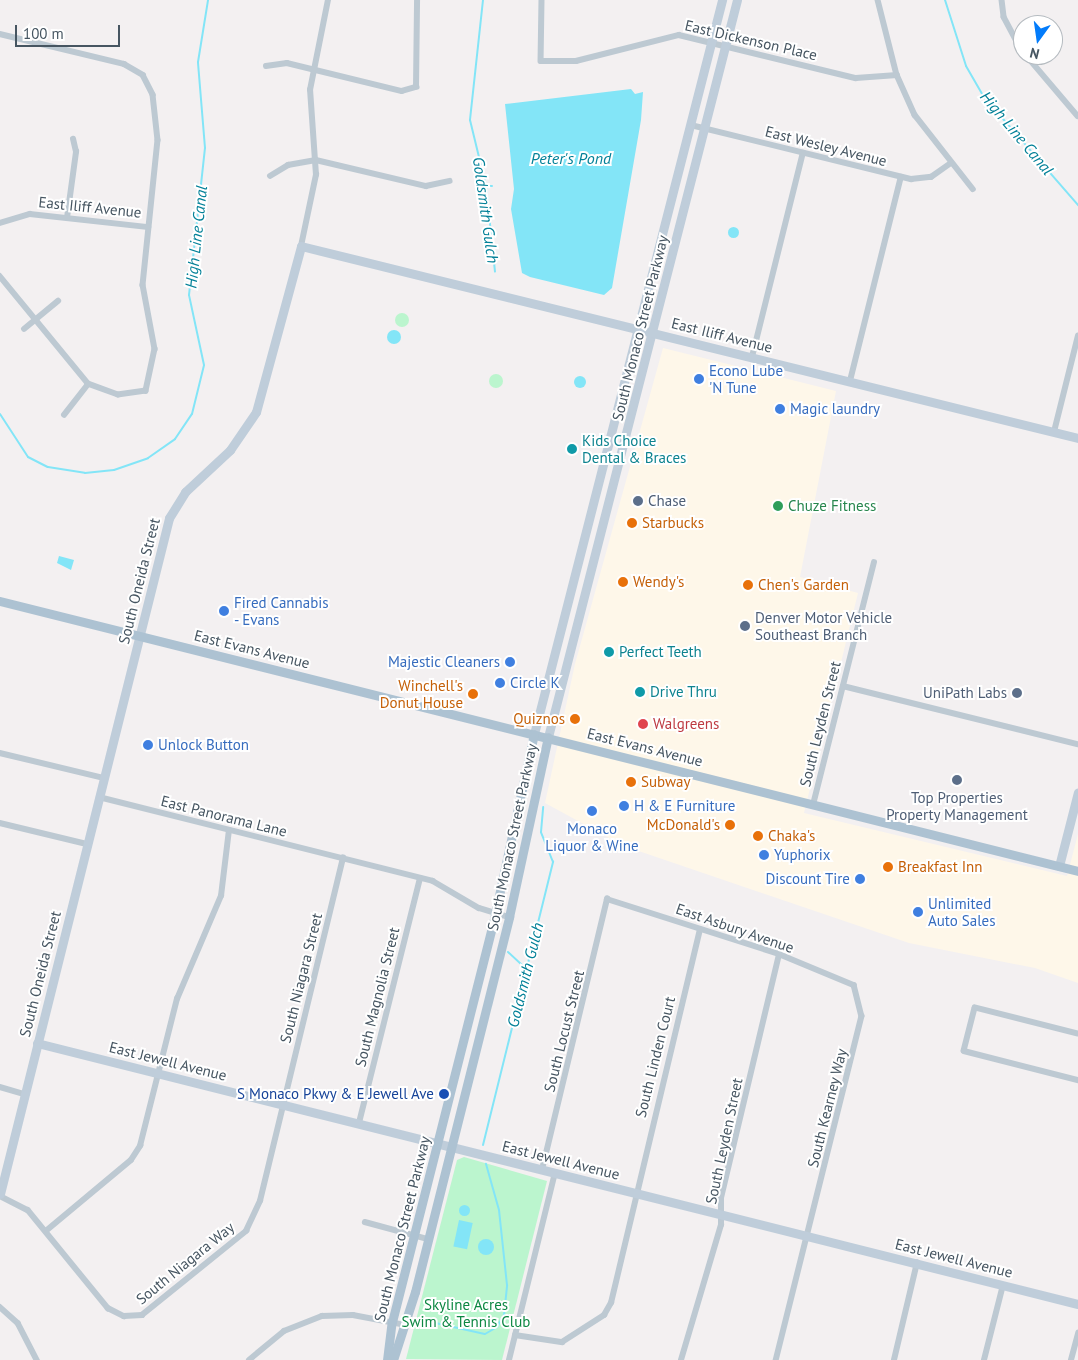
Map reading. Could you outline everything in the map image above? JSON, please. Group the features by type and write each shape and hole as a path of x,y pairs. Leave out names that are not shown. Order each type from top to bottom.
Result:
{"main road":[{"name":"East Evans Avenue","path":"0,602 139,634 1078,871"},
{"name":"South Monaco Street Parkway","path":"387,1360 392,1322 495,914 534,734"},
{"name":"South Monaco Street Parkway","path":"393,1360 406,1325 509,918 548,737"}],"street":[{"name":"South Oneida Street","path":"0,1195 139,634 172,510 185,492 235,444 260,401 314,190 316,160 309,106 328,0"},
{"path":"266,66 287,63 402,92 416,87 418,0"},
{"name":"East Dickenson Place","path":"542,0 541,61 576,61 675,35 726,45 856,78 897,75"},
{"name":"South Monaco Street Parkway","path":"534,734 640,329 722,0"},
{"name":"South Monaco Street Parkway","path":"548,737 737,0"},
{"path":"878,0 897,75 915,115 973,189"},
{"path":"1002,0 1004,17 1013,34"},
{"path":"0,34 124,64 143,75 154,95 158,127 143,285 155,364 146,391 118,395 88,384 33,321 0,277"},
{"path":"1035,65 1078,116"},
{"name":"East Wesley Avenue","path":"691,125 901,178 922,179 951,163"},
{"path":"67,218 76,152 73,139"},
{"path":"752,357 803,153"},
{"path":"270,176 288,166 316,160 426,186 449,181"},
{"path":"850,381 901,178"},
{"name":"East Iliff Avenue","path":"0,223 23,215 148,227"},
{"name":"East Iliff Avenue","path":"301,246 1078,438"},
{"path":"24,329 58,301"},
{"path":"1054,432 1078,336"},
{"path":"64,415 88,384"},
{"name":"South Leyden Street","path":"813,805 874,563"},
{"path":"843,686 1078,744"},
{"path":"0,752 104,778"},
{"path":"1060,866 1078,792"},
{"name":"East Panorama Lane","path":"99,797 343,858"},
{"path":"0,825 87,844"},
{"path":"47,1230 132,1160 140,1146 160,1073 177,998 222,896 229,830"},
{"path":"343,858 444,886 495,914 509,918"},
{"name":"South Niagara Street","path":"283,1104 343,858"},
{"name":"South Magnolia Street","path":"358,1123 420,878"},
{"name":"East Asbury Avenue","path":"607,899 779,954 854,985"},
{"name":"South Locust Street","path":"542,1170 607,899"},
{"name":"South Linden Court","path":"515,1336 562,1342 604,1315 636,1205 634,1192 700,929"},
{"name":"South Leyden Street","path":"681,1360 721,1214 779,954"},
{"name":"South Kearney Way","path":"776,1360 862,1016 854,985"},
{"path":"1078,1034 975,1008 964,1051 1078,1080"},
{"name":"East Jewell Avenue","path":"37,1043 1078,1304"},
{"path":"0,1088 24,1094"},
{"name":"South Niagara Way","path":"0,1195 18,1202 47,1230 108,1308 124,1316 142,1315 246,1231 256,1215 283,1104"},
{"path":"509,1360 555,1173"},
{"path":"365,1222 428,1239"},
{"path":"894,1360 917,1263"},
{"path":"984,1360 1003,1285"},
{"path":"0,1307 18,1322 37,1360"},
{"path":"249,1360 284,1331 322,1316 353,1315 406,1325"},
{"path":"1071,1360 1078,1333"}],"shaded area":[{"path":"663,348 836,391 800,577 858,593 804,813 1067,876 1078,834 1078,983 1035,968 909,943 624,846 545,803 575,664"}],"green space":[{"path":"399,313 405,313 409,320 405,327 399,327 395,323 395,317"},
{"path":"493,374 499,374 503,381 499,388 493,388 489,384 489,378"},
{"name":"Skyline Acres Swim & Tennis Club","path":"464,1157 547,1181 502,1360 406,1359 457,1160"}],"water":[{"name":"Peter's Pond","path":"631,89 635,94 643,92 641,120 612,288 604,295 530,277 522,273 511,209 514,189 505,104"},
{"path":"733,226 739,232 733,238 727,232"},
{"path":"394,330 399,332 401,337 399,342 394,344 389,342 387,337 389,332"},
{"path":"578,376 582,376 586,382 582,388 578,388 574,384 574,380"},
{"path":"59,556 74,560 71,570 57,563"},
{"path":"464,1204 470,1210 464,1216 458,1210"},
{"path":"459,1220 473,1223 467,1249 453,1246"},
{"path":"486,1239 492,1241 494,1247 492,1253 486,1255 480,1253 478,1247 480,1241"}],"waterway":[{"name":"High Line Canal","path":"0,414 28,457 48,467 85,473 114,470 148,458 175,439 192,414 204,365 189,295 205,148 198,62 208,0"},
{"name":"Goldsmith Gulch","path":"483,0 470,120 486,186 495,272"},
{"name":"High Line Canal","path":"945,0 966,66 983,96 1078,205"},
{"name":"Goldsmith Gulch","path":"486,186 492,186"},
{"name":"Goldsmith Gulch","path":"483,1145 553,862 541,832 543,807"},
{"path":"508,952 526,969"},
{"name":"Goldsmith Gulch","path":"431,1322 485,1334 497,1327 504,1315 507,1285 499,1210 486,1164"}],"place":[{"name":"Econo Lube 'N Tune","path":"699,379"},
{"name":"Magic laundry","path":"780,409"},
{"name":"Kids Choice Dental & Braces","path":"572,449"},
{"name":"Chase","path":"638,501"},
{"name":"Chuze Fitness","path":"778,506"},
{"name":"Starbucks","path":"632,523"},
{"name":"Wendy's","path":"623,582"},
{"name":"Chen's Garden","path":"748,585"},
{"name":"Fired Cannabis - Evans","path":"224,611"},
{"name":"Denver Motor Vehicle Southeast Branch","path":"745,626"},
{"name":"Perfect Teeth","path":"609,652"},
{"name":"Majestic Cleaners","path":"510,662"},
{"name":"Circle K","path":"500,683"},
{"name":"Drive Thru","path":"640,692"},
{"name":"UniPath Labs","path":"1017,693"},
{"name":"Winchell's Donut House","path":"473,694"},
{"name":"Quiznos","path":"575,719"},
{"name":"Walgreens","path":"643,724"},
{"name":"Unlock Button","path":"148,745"},
{"name":"Top Properties Property Management","path":"957,780"},
{"name":"Subway","path":"631,782"},
{"name":"H & E Furniture","path":"624,806"},
{"name":"Monaco Liquor & Wine","path":"592,811"},
{"name":"McDonald's","path":"730,825"},
{"name":"Chaka's","path":"758,836"},
{"name":"Yuphorix","path":"764,855"},
{"name":"Breakfast Inn","path":"888,867"},
{"name":"Discount Tire","path":"860,879"},
{"name":"Unlimited Auto Sales","path":"918,912"},
{"name":"S Monaco Pkwy & E Jewell Ave","path":"444,1094"}]}
